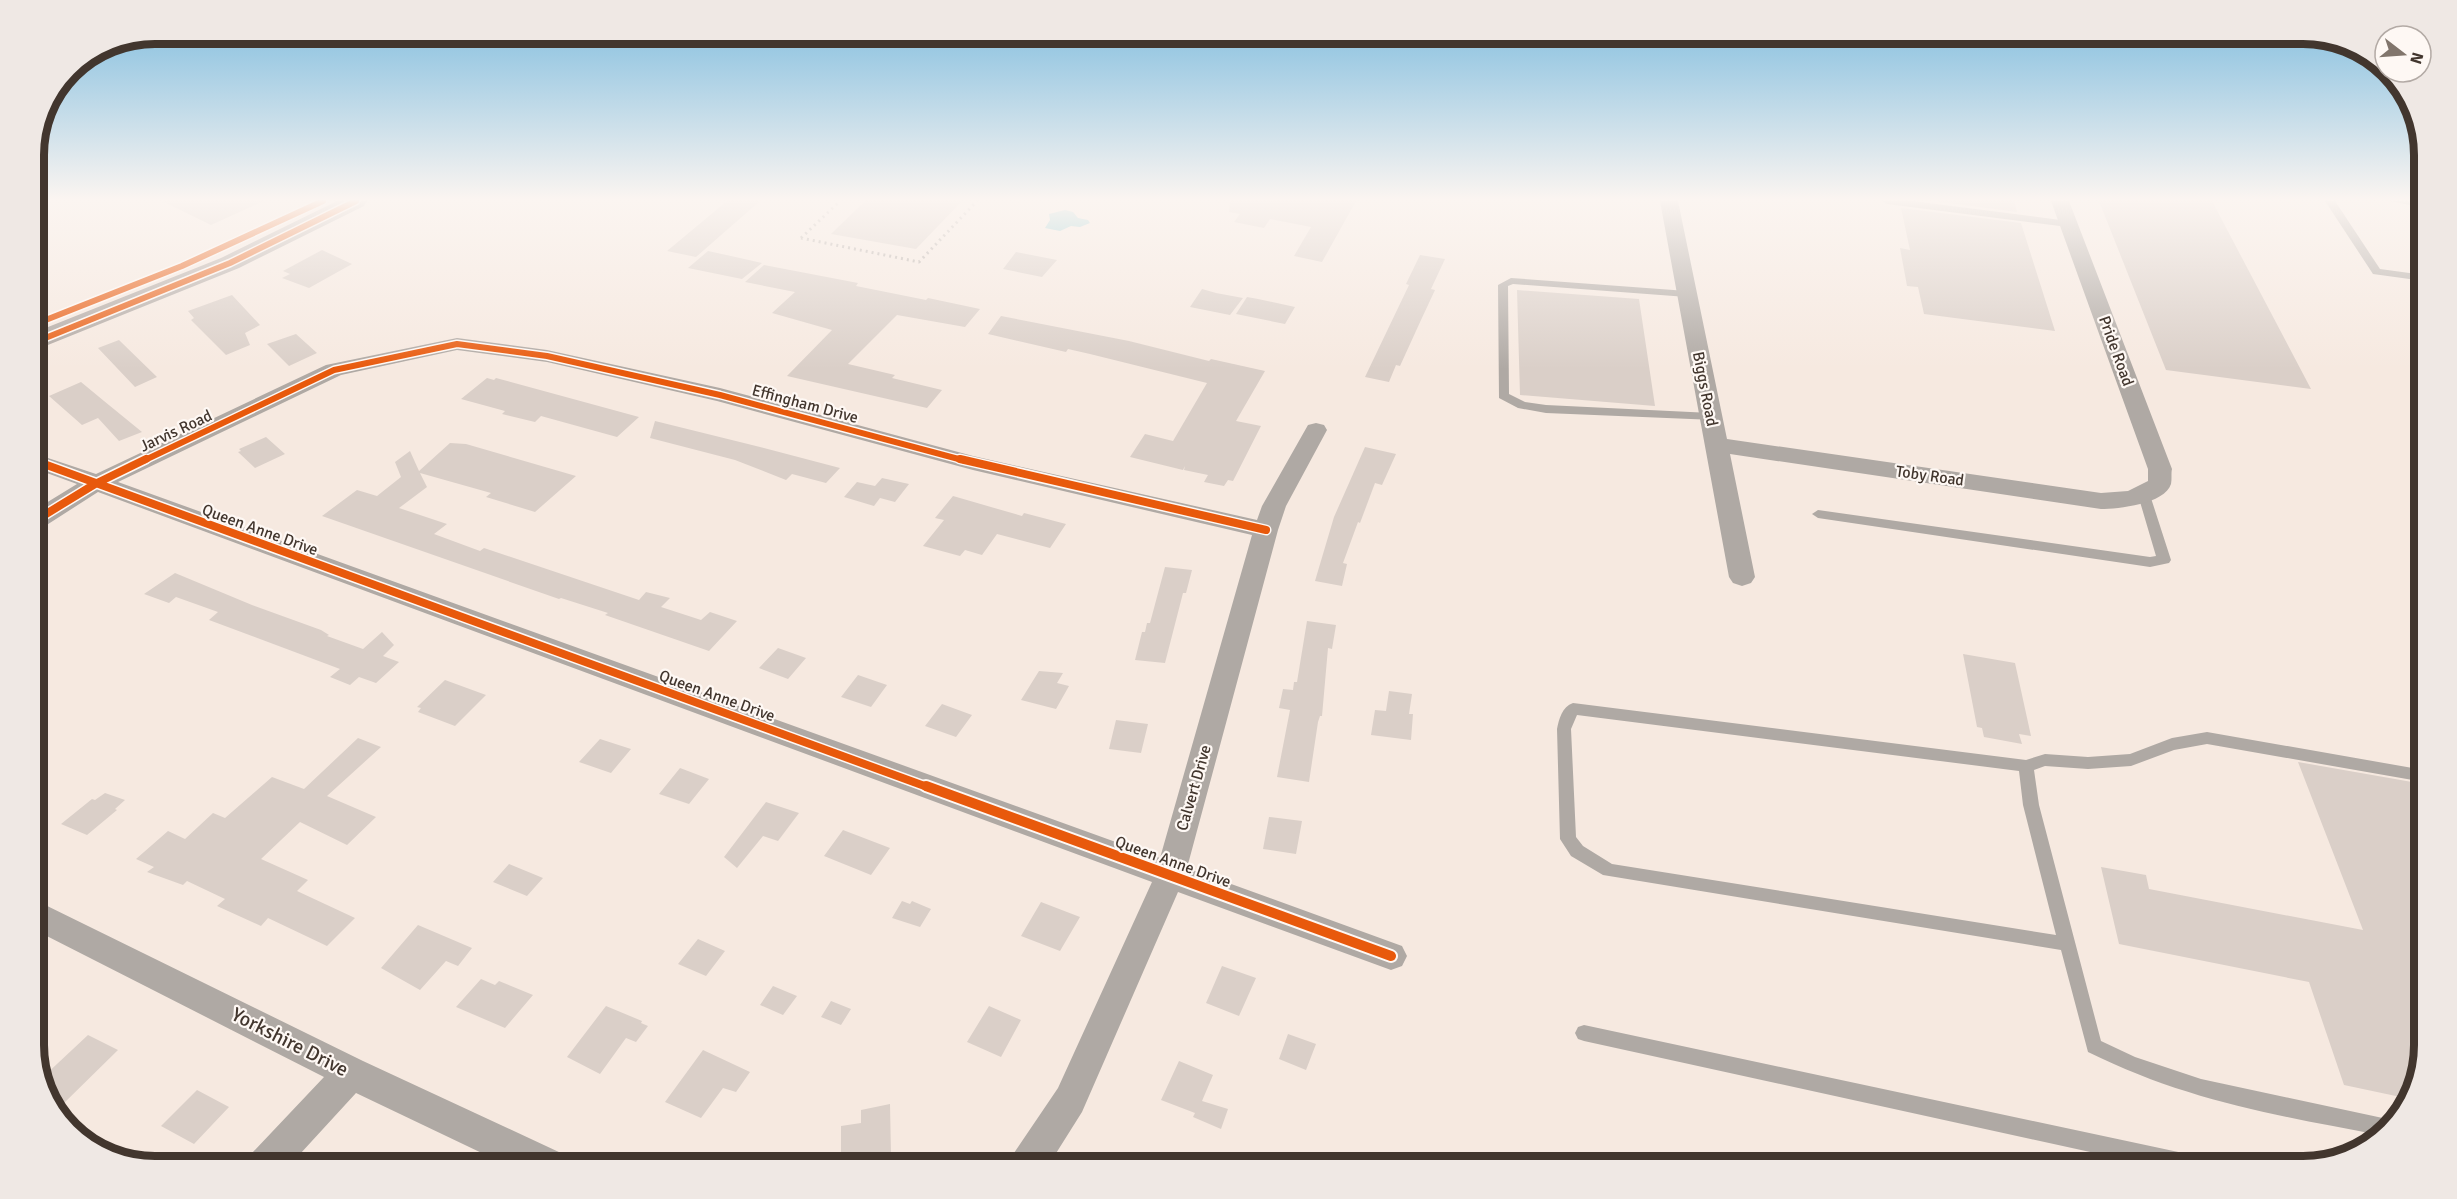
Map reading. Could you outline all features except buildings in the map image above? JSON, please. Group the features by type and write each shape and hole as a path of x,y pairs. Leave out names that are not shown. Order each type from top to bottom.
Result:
{"main road":[{"path":"44,321 202,257"},
{"path":"44,339 243,257"}],"street":[{"name":"Biggs Road","path":"1680,257 1742,577"},
{"name":"Pride Road","path":"2080,257 2160,469 2158,484 2144,495"},
{"name":"Effingham Drive","path":"334,370 457,344 547,356 720,395 973,463 1266,530"},
{"name":"Jarvis Road","path":"44,515 95,484 334,370"},
{"name":"Calvert Drive","path":"1034,1156 1070,1100 1170,875 1266,530 1274,506 1316,430"},
{"name":"Toby Road","path":"1716,445 2101,501 2126,501 2144,495"},
{"name":"Queen Anne Drive","path":"44,464 1391,956"},
{"name":"Yorkshire Drive","path":"44,919 351,1073 527,1156"},
{"path":"274,1156 351,1073"}],"lane":[{"path":"2367,257 2377,272 2413,277"},
{"path":"1687,294 1511,281 1503,285 1503,396 1522,405 1546,409 1711,417"},
{"path":"1818,514 2150,562 2164,560 2144,495"},
{"path":"2068,944 1609,870 1577,851 1568,839 1564,729 1566,719 1573,710 2026,766 2045,760 2088,764 2131,760 2172,744 2207,738 2414,774"},
{"path":"2026,766 2031,805 2094,1046 2130,1065 2207,1092 2378,1126"},
{"path":"1584,1033 2151,1156"}],"path":[{"path":"894,257 919,262 924,257"}],"cycle path":[{"path":"44,321 202,257"},
{"path":"44,339 242,257"},
{"path":"44,515 95,484 334,370 457,344 547,356 720,395 973,463 1266,530"},
{"path":"44,464 1391,956"}]}
